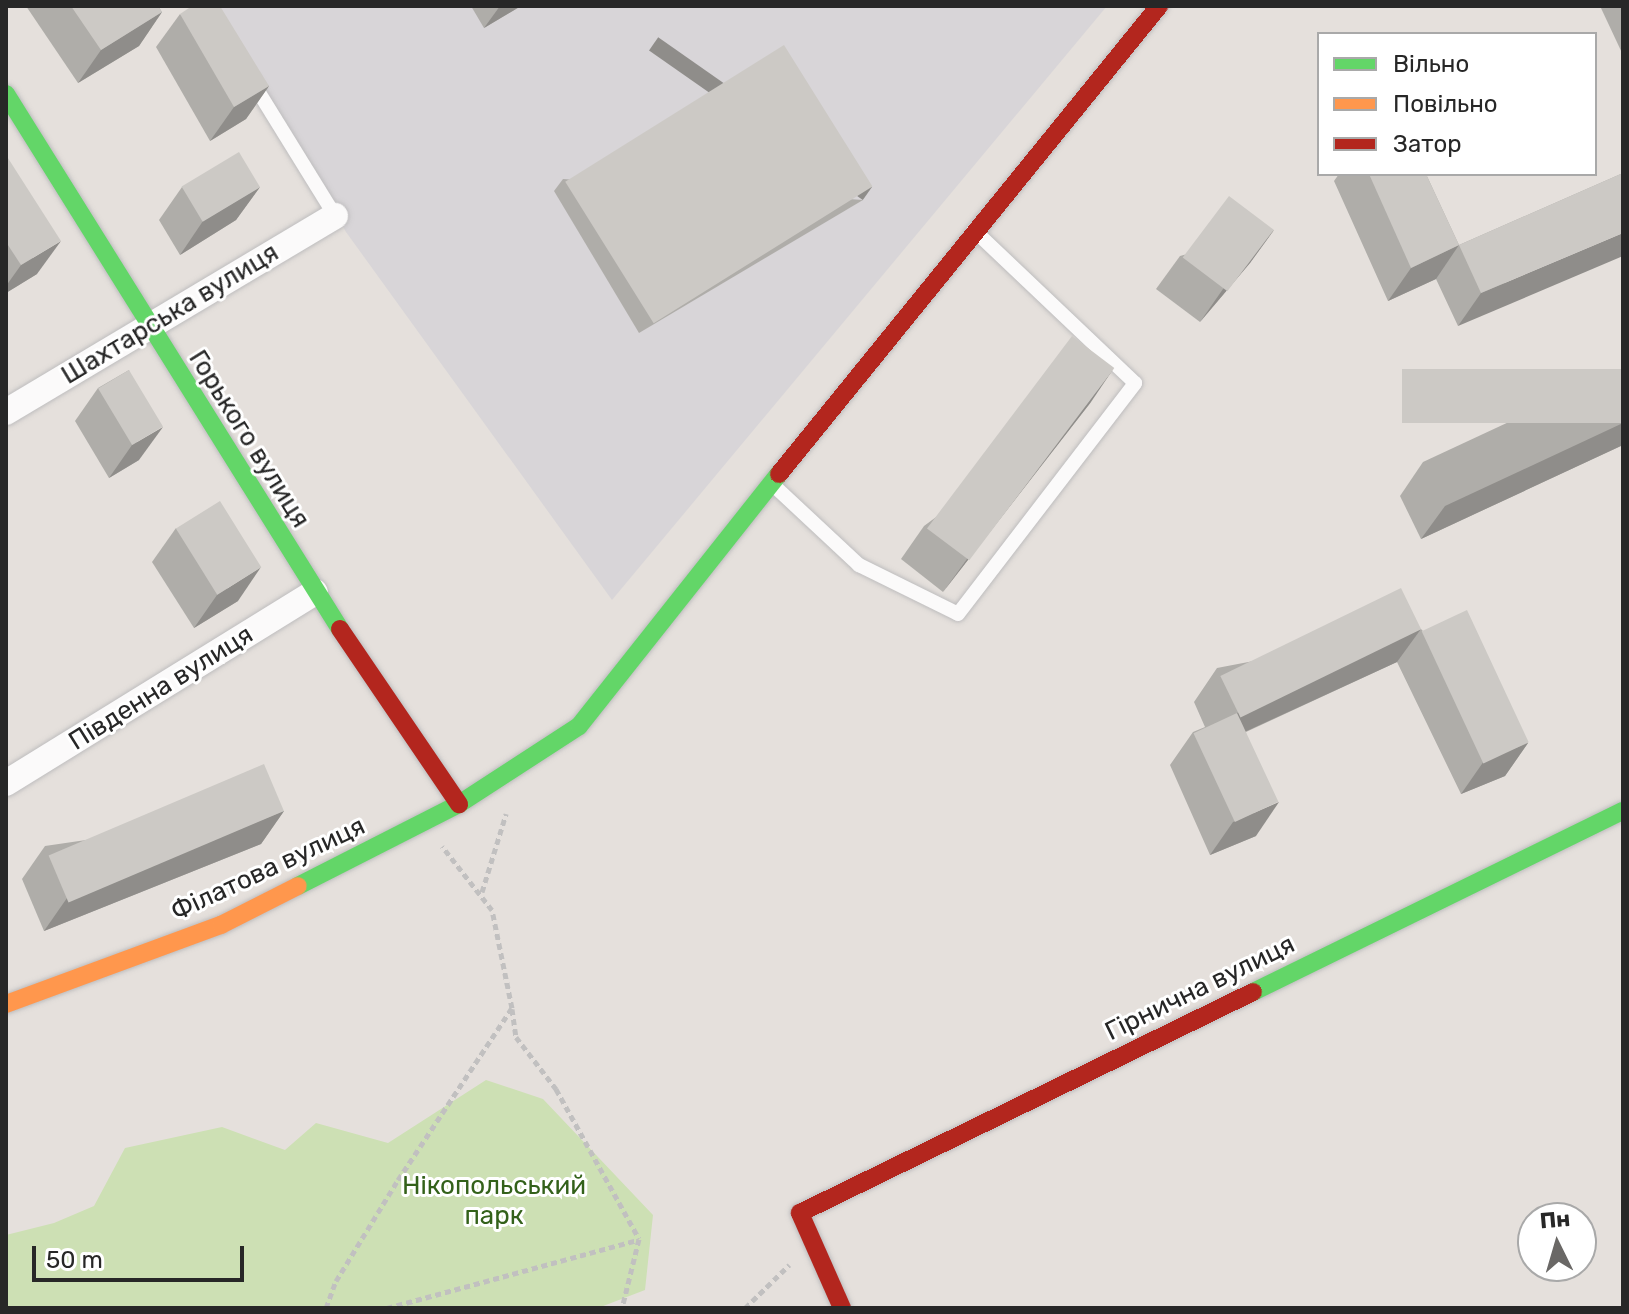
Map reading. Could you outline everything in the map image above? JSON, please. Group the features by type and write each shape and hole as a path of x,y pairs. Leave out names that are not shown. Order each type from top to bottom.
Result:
{"street":[{"name":"Філатова вулиця","path":"6,1004 221,925 459,804 579,726 973,230 1159,6"},
{"name":"Горького вулиця","path":"6,94 147,326 315,592 459,804"},
{"name":"Шахтарська вулиця","path":"6,412 335,216"},
{"name":"Південна вулиця","path":"6,783 315,592"},
{"name":"Гірнична вулиця","path":"813,1243 800,1213 1623,811"},
{"path":"813,1243 842,1308"}],"lane":[{"path":"246,72 335,216"},
{"path":"772,483 859,565 958,614 1135,383 1101,345 973,230"}],"path":[{"path":"482,893 517,766"},
{"path":"423,822 482,893 492,910 516,1037 556,1089 639,1239 622,1308"},
{"path":"326,1308 336,1281 398,1180 512,1008"},
{"path":"387,1308 639,1239"},
{"path":"745,1308 813,1243"}],"shaded area":[{"path":"217,6 1107,6 612,600 346,232"}],"green space":[{"name":"Нікопольський парк","path":"486,1080 543,1099 653,1215 645,1290 598,1308 6,1308 6,1235 54,1223 94,1206 125,1148 222,1127 285,1150 316,1123 388,1143"}],"building":[{"path":"71,6 158,6 162,12 101,50"},
{"path":"192,6 220,6 269,86 234,107 180,14"},
{"path":"784,45 872,187 654,323 565,182"},
{"path":"239,152 260,187 203,222 182,187"},
{"path":"6,155 61,241 21,265 6,242"},
{"path":"1623,173 1623,233 1481,293 1459,245"},
{"path":"1370,176 1427,176 1459,245 1411,268"},
{"path":"1229,196 1274,230 1227,291 1183,257"},
{"path":"1072,336 1114,368 969,560 927,528"},
{"path":"1402,369 1623,369 1623,423 1402,423"},
{"path":"129,370 163,427 132,445 98,389"},
{"path":"220,501 261,567 217,595 176,529"},
{"path":"1401,588 1421,629 1241,717 1220,676"},
{"path":"1467,610 1529,742 1483,763 1422,631"},
{"path":"1237,713 1278,802 1235,822 1193,733"},
{"path":"264,764 284,811 69,902 49,855"}],"traffic: fast":[{"path":"6,94 340,629"},
{"path":"298,886 459,804 579,726 779,474"},
{"path":"1253,992 1623,811"}],"traffic: slow":[{"path":"6,1004 221,925 298,886"}],"traffic: jam":[{"path":"779,474 1159,6"},
{"path":"340,629 459,804"},
{"path":"842,1308 800,1213 1253,992"}]}
